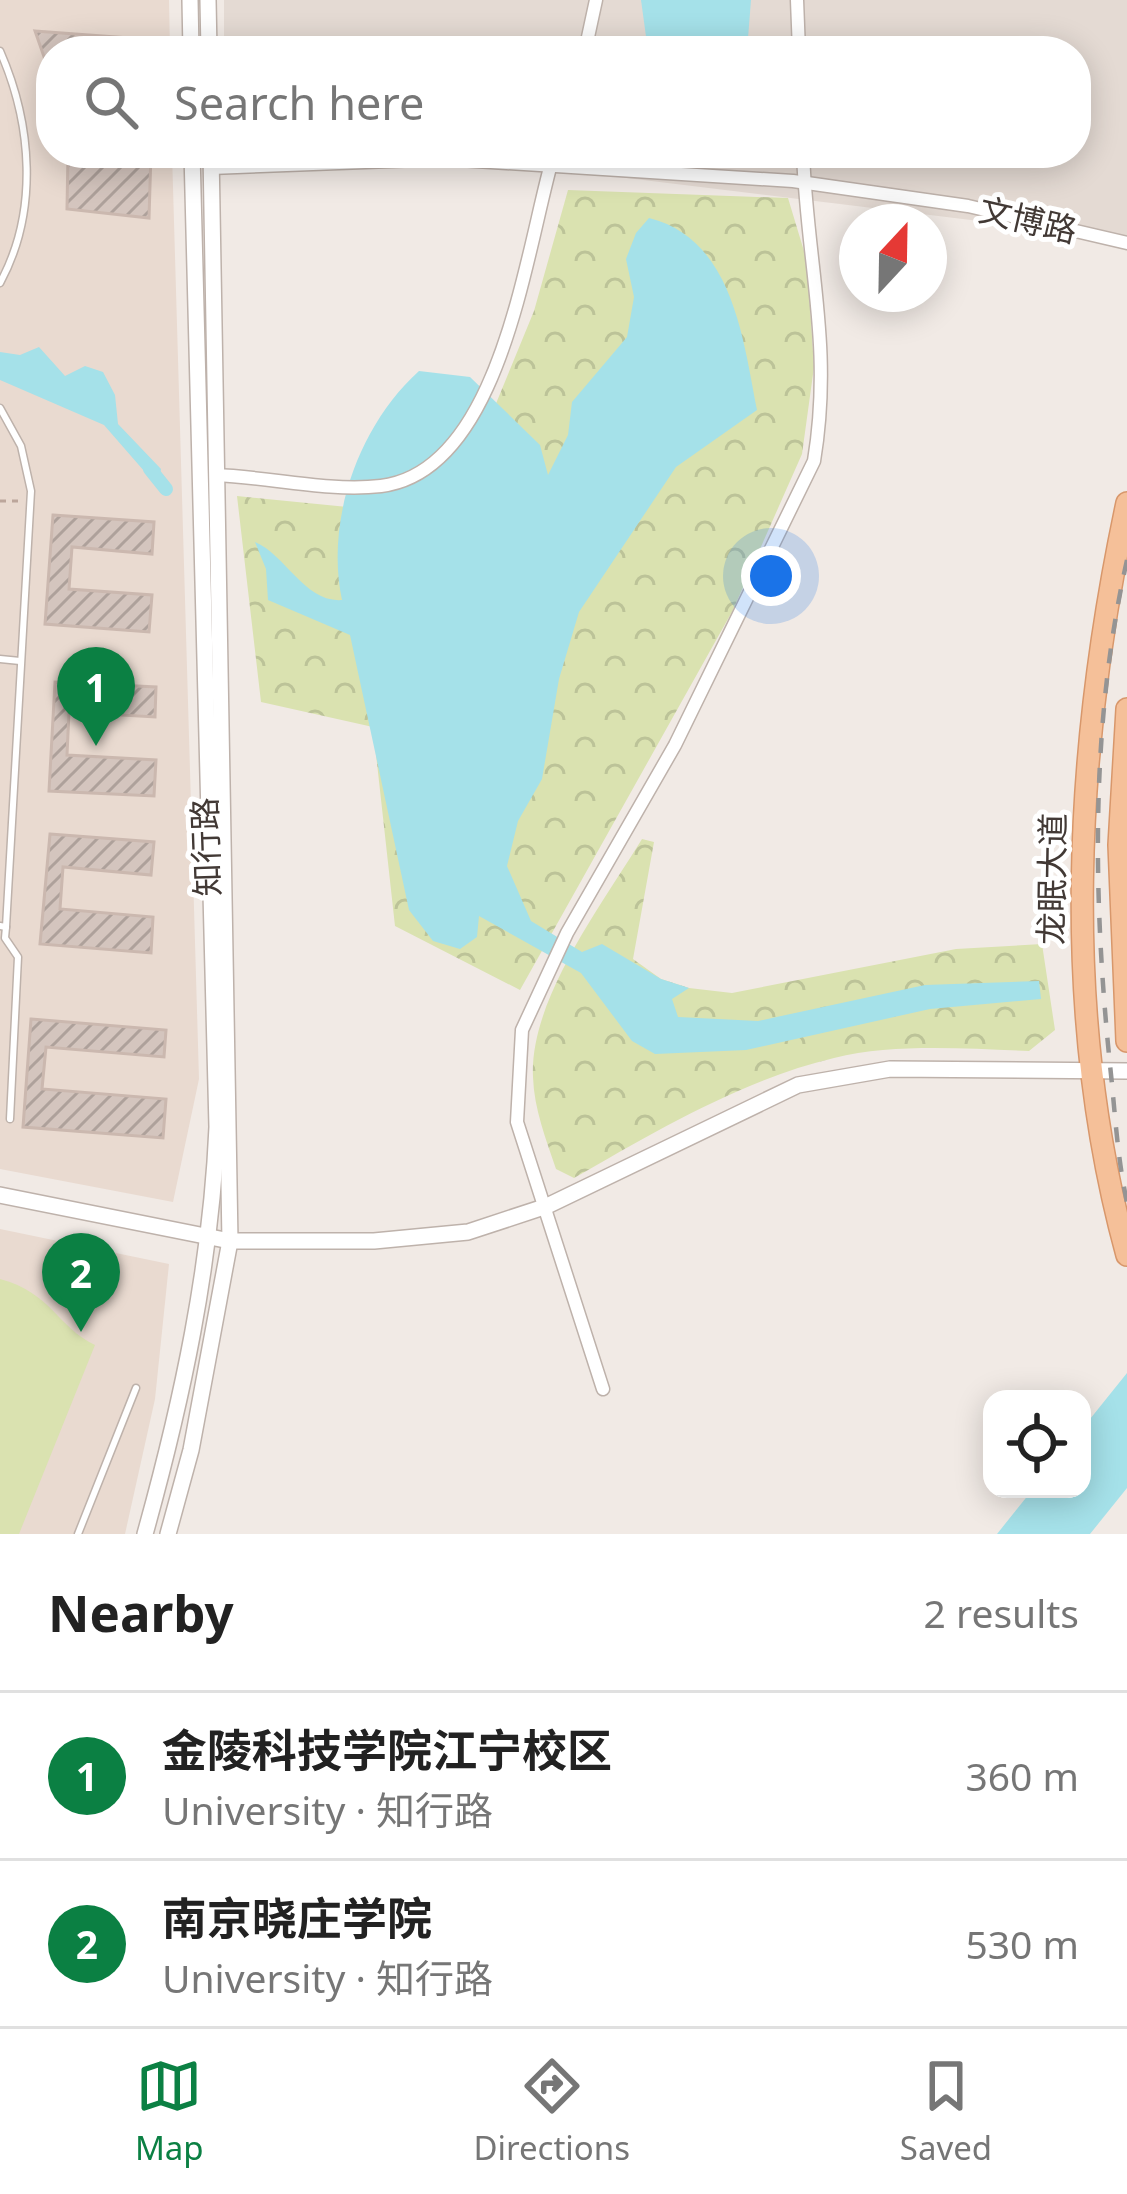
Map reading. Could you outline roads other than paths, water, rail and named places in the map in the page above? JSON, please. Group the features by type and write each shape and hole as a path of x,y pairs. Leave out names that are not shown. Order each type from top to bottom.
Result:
{"main road":[{"name":"龙眠大道","path":"1127,503 1104,610 1091,709 1083,941 1093,1072 1127,1255"},
{"name":"龙眠大道","path":"1127,709 1119,845 1127,1041"}],"street":[{"path":"190,0 191,36"},
{"path":"208,0 209,36"},
{"path":"588,36 596,0"},
{"path":"797,0 798,36"},
{"name":"知行路","path":"145,1534 185,1376 208,1237 216,1064 209,1003 192,168"},
{"name":"知行路","path":"168,1534 191,1450 230,1241 211,168"},
{"path":"216,475 383,486 416,475 441,459 485,393 501,354 550,168"},
{"name":"文博路","path":"646,168 968,206 1127,243"},
{"path":"603,1388 517,1122 522,1030 567,933 686,724 814,461 822,413 823,324 804,168"},
{"path":"0,1196 230,1241 374,1241 468,1232 547,1206 798,1085 890,1070 1127,1071"}],"lane":[{"path":"0,51 26,137 27,184 21,230 0,283"},
{"path":"0,408 21,446 30,501 3,927 18,957 10,1119"},
{"path":"0,659 21,661"},
{"path":"78,1534 136,1388"}],"water":[{"path":"641,0 751,0 748,36 646,36"},
{"path":"649,218 677,229 716,269 739,324 757,410 676,467 579,612 559,679 542,779 518,821 507,866 531,921 582,952 602,944 661,979 689,988 672,999 678,1017 758,1021 925,985 1039,981 1041,999 930,1009 746,1050 655,1054 632,1041 581,973 479,916 477,937 460,949 433,941 409,910 350,635 268,600 266,569 255,542 317,594 342,600 338,538 352,476 379,418 419,371 470,377 540,445 548,475 568,435 572,402 627,337 634,297 626,259 636,233"},
{"path":"39,347 65,376 85,366 103,372 115,395 118,424 161,469 158,487 104,425 0,380 0,352 20,355"},
{"path":"1127,1373 1127,1488 1090,1534 997,1534 1026,1498 1091,1498 1091,1418"}],"waterway":[{"path":"150,469 166,489"}],"railway":[{"path":"1127,560 1106,685 1098,811 1104,1002 1127,1202"}],"place":[{"name":"金陵科技学院江宁校区","path":"96,746"},
{"name":"南京晓庄学院","path":"81,1332"}]}
